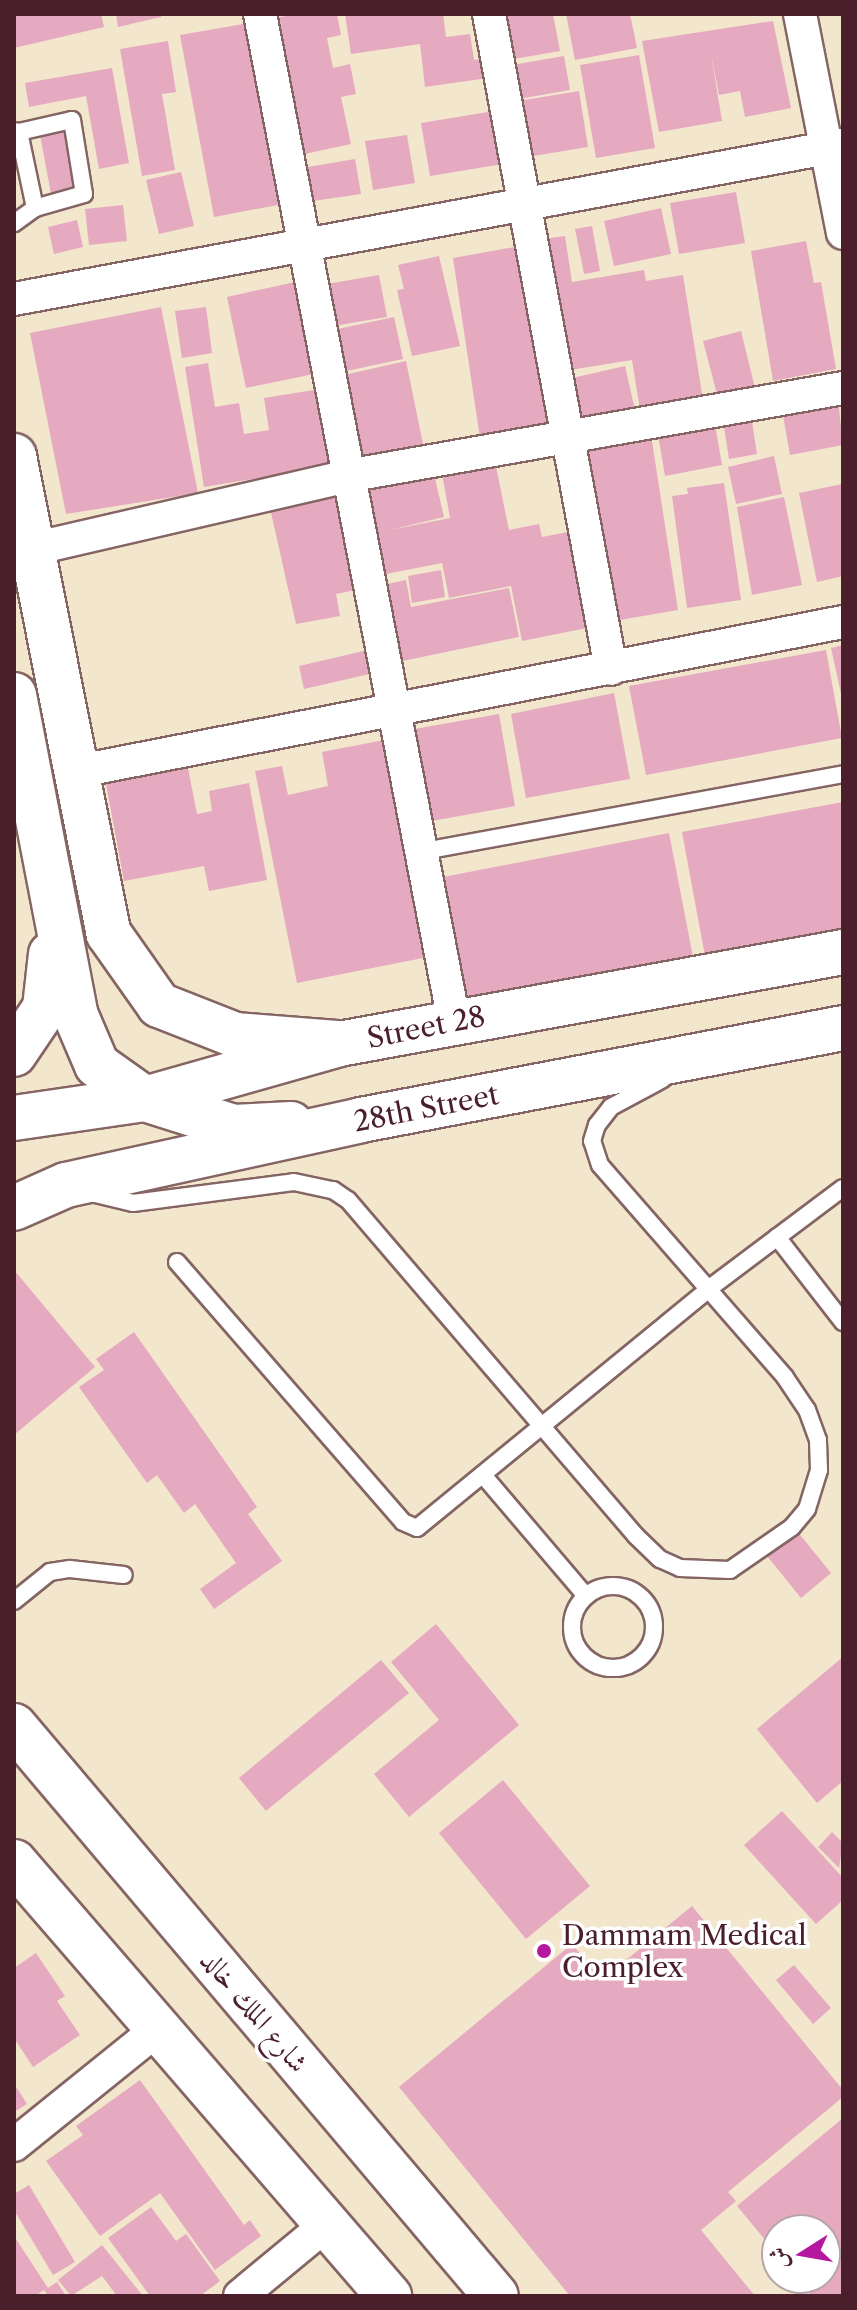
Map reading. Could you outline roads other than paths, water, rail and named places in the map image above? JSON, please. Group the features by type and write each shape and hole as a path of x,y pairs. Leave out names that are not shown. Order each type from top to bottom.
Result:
{"main road":[{"path":"14,456 74,772 109,934 159,1005 235,1035 339,1044"},
{"path":"14,695 21,773 56,912 76,1016 97,1065 145,1099 234,1127 361,1120"},
{"path":"14,1054 45,1008 56,912"},
{"name":"Street 28","path":"14,1118 145,1099 339,1044 843,952"},
{"name":"28th Street","path":"14,1208 66,1185 361,1120 843,1028"},
{"name":"شارع الملك خالد","path":"14,1726 496,2296"},
{"path":"14,1862 389,2296"}],"street":[{"path":"260,14 301,244 454,1021"},
{"path":"489,14 522,205 611,669"},
{"path":"800,14 835,147 843,233"},
{"path":"14,299 835,147"},
{"path":"32,549 347,476 843,388"},
{"path":"74,772 843,622"},
{"path":"14,2145 158,2029"},
{"path":"240,2296 327,2224"}],"lane":[{"path":"14,223 35,208 84,194 72,120 17,132 35,208"},
{"path":"419,852 843,774"},
{"path":"66,1185 133,1203 294,1182 333,1190 542,1423 636,1536 660,1559 680,1568 730,1570 792,1527 816,1490 818,1440 807,1410 785,1377 711,1287 600,1165 592,1141 611,1107 713,1052"},
{"path":"177,1262 403,1522 417,1528 711,1287 843,1188"},
{"path":"777,1237 843,1322"},
{"path":"483,1475 586,1596"},
{"path":"14,1601 50,1572 70,1569 124,1575"},
{"path":"624,1587 646,1603 654,1628 645,1653 634,1662 609,1668 585,1656 573,1632 573,1619 586,1596 598,1588 624,1587"}],"place":[{"name":"Dammam Medical Complex","path":"544,1951"}]}
